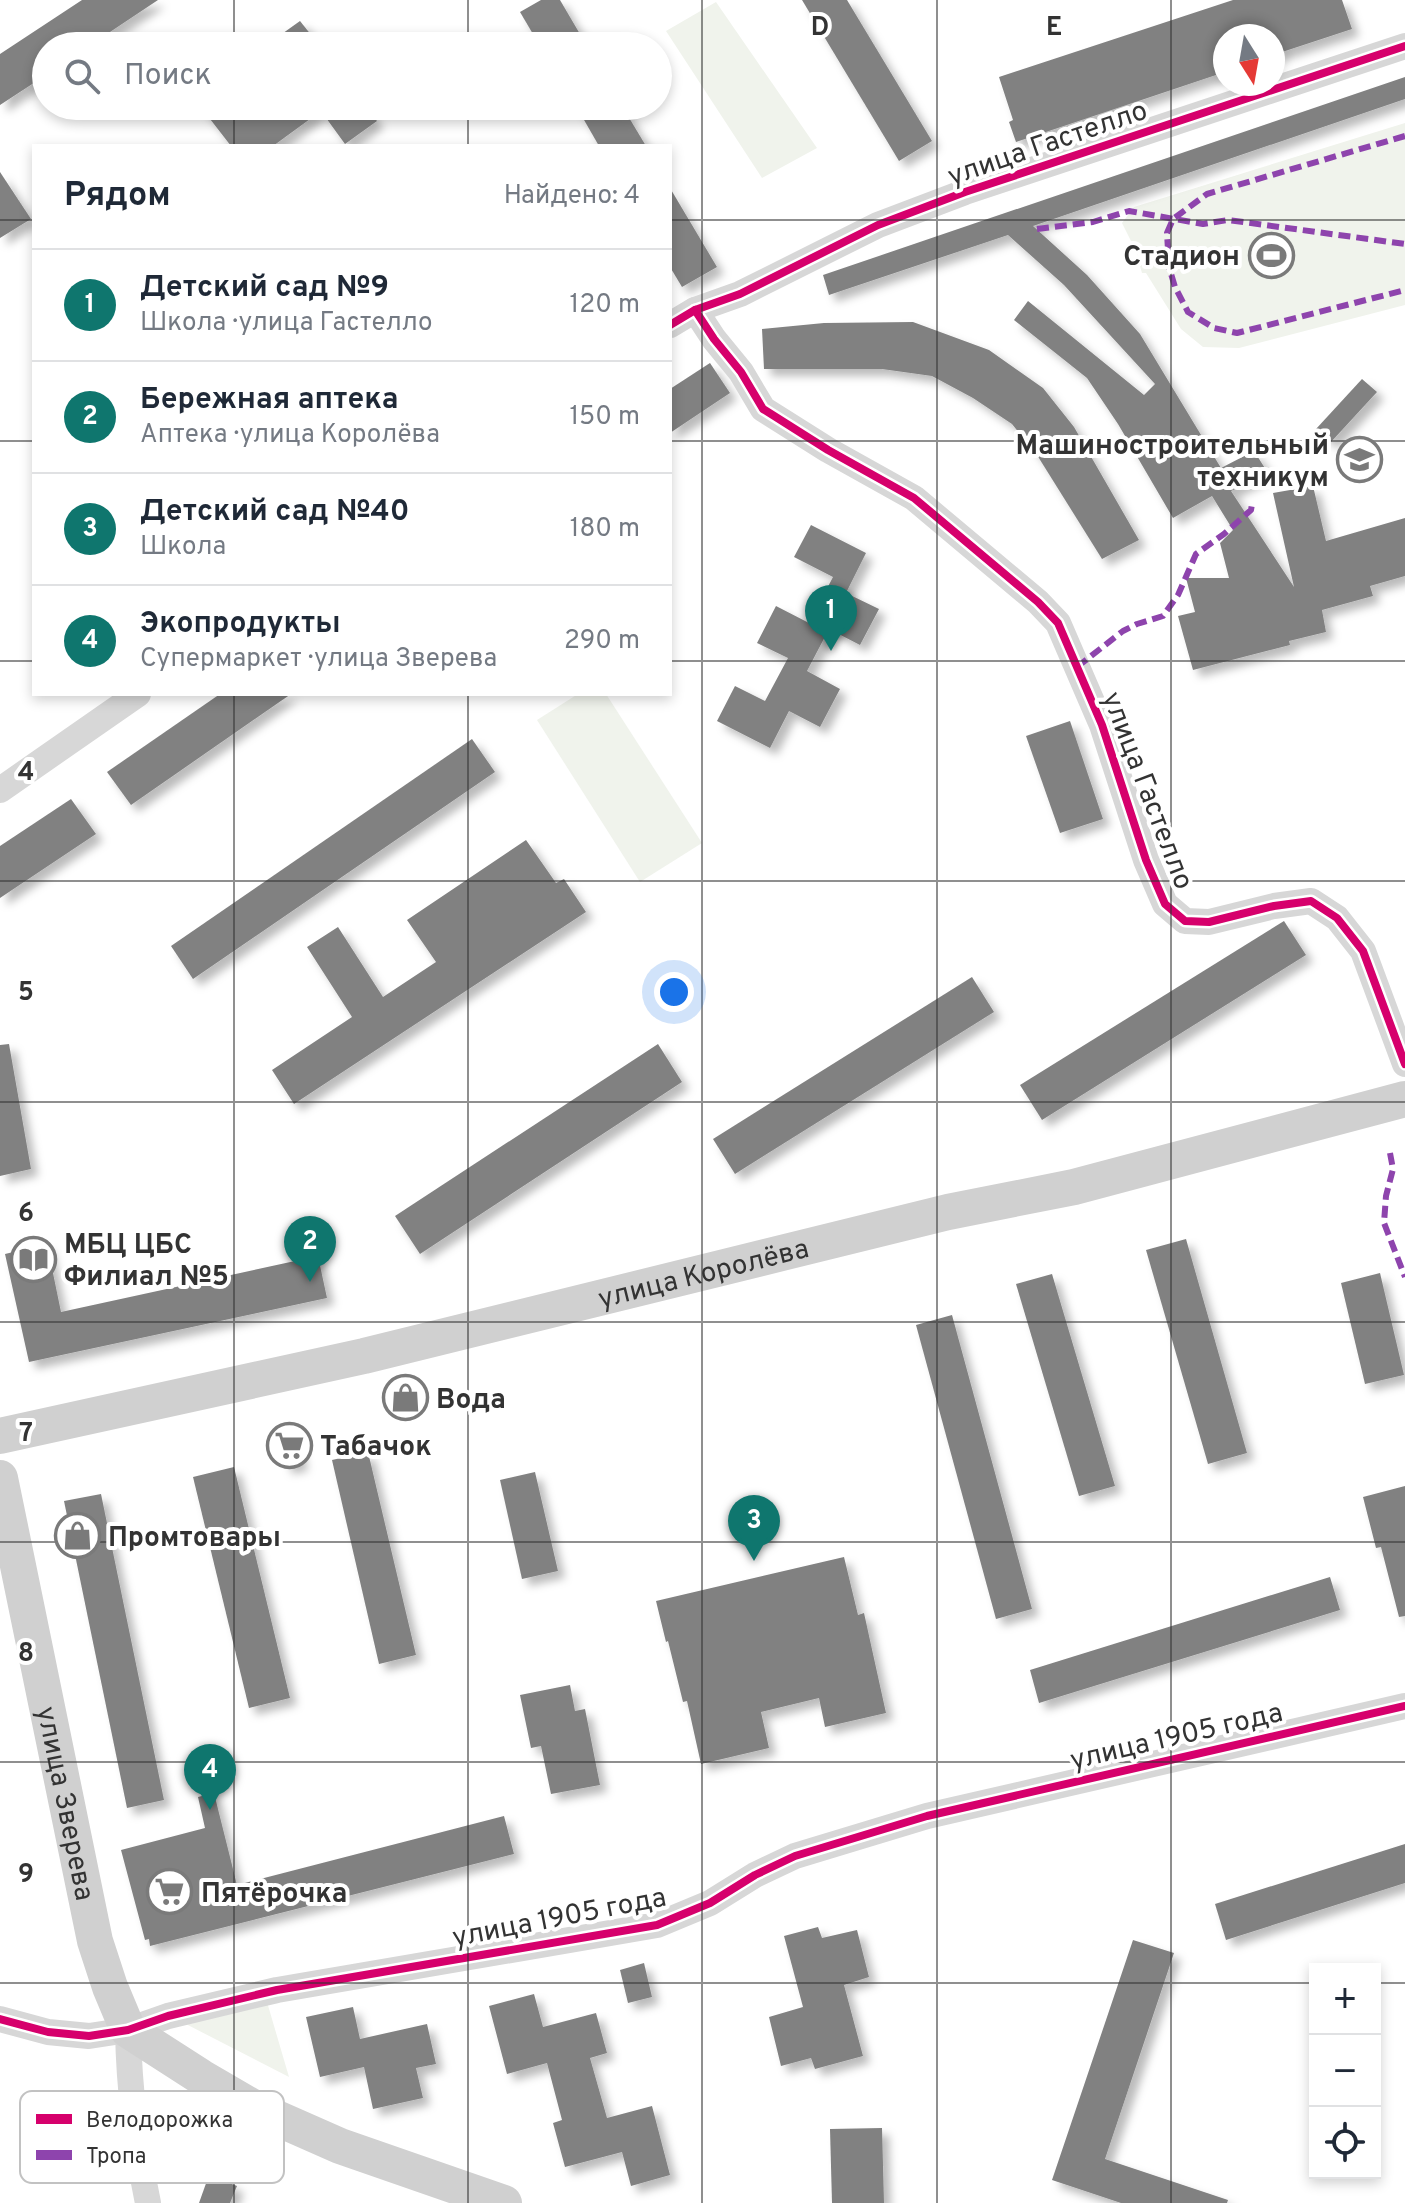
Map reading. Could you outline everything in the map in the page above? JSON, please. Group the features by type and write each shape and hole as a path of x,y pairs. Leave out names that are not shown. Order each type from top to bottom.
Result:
{"main road":[{"name":"улица Королёва","path":"0,1436 364,1356 948,1212 1074,1187 1405,1099"},
{"name":"улица Зверева","path":"0,1478 95,1941 128,2030"},
{"path":"128,2030 225,2091"},
{"path":"284,2121 340,2146 504,2203"}],"street":[{"name":"улица Гастелло","path":"672,324 695,310 740,294 878,225 965,192 1405,46"},
{"name":"улица Гастелло","path":"695,310 741,372 763,409 914,498 1058,623 1102,725 1146,860 1165,904 1185,921 1209,922 1274,906 1311,901 1337,918 1363,951 1405,1064"},
{"path":"0,790 135,696"},
{"name":"улица 1905 года","path":"0,2019 48,2032 89,2036 128,2030 168,2016 277,1990 657,1925 710,1903 755,1875 795,1856 927,1816 1405,1706"},
{"path":"128,2030 130,2091"},
{"path":"144,2183 148,2203"}],"shaded area":[{"path":"716,2 817,148 762,178 672,40 672,32 666,31"},
{"name":"Стадион","path":"1405,123 1405,305 1239,348 1203,347 1181,329 1146,273 1142,273 1135,249 1122,223 1134,207"},
{"path":"575,696 607,696 702,843 640,882 537,720"},
{"path":"267,2002 289,2077 182,2022"}],"building":[{"path":"82,0 158,0 110,32 33,32"},
{"path":"541,0 560,0 579,32 532,32 520,12"},
{"path":"802,0 847,0 932,141 899,161"},
{"path":"1233,0 1342,0 1352,29 1285,51 1285,24 1213,24 1213,76 1016,142 1009,122 1013,120 999,77"},
{"path":"300,21 309,32 285,32"},
{"path":"32,33 32,84 0,105 0,54"},
{"path":"1405,77 1405,99 1033,226 1087,275 1140,334 1221,468 1254,451 1268,473 1231,491 1294,587 1273,493 1313,486 1326,541 1405,518 1405,576 1370,586 1373,596 1322,610 1326,632 1289,641 1290,645 1193,670 1178,616 1195,612 1186,578 1229,578 1220,543 1233,530 1212,496 1173,518 1087,378 1014,320 1028,301 1144,395 1155,384 1064,285 1008,235 829,295 823,275"},
{"path":"211,120 309,120 276,144 229,144"},
{"path":"328,120 377,121 345,144"},
{"path":"584,120 630,120 645,144 598,144"},
{"path":"0,172 31,219 0,238"},
{"path":"672,191 717,267 682,287 672,270"},
{"path":"913,322 989,350 1043,388 1074,427 1139,540 1102,559 1037,455 1012,424 932,376 882,369 764,369 762,329 824,323"},
{"path":"710,363 730,393 672,432 672,388"},
{"path":"1362,379 1377,392 1331,442 1316,429"},
{"path":"811,525 866,553 846,593 879,609 860,645 829,629 807,671 840,689 820,727 789,711 770,748 717,721 735,686 765,701 788,658 757,643 776,606 809,623 833,577 794,557"},
{"path":"217,696 288,696 131,805 107,772"},
{"path":"1070,721 1103,819 1060,833 1026,736"},
{"path":"472,739 495,772 193,979 171,946"},
{"path":"71,799 96,834 0,898 0,846"},
{"path":"526,840 556,883 564,879 586,912 294,1104 272,1070 352,1017 307,947 338,927 383,997 436,962 407,920"},
{"path":"1284,921 1306,955 1042,1120 1020,1085"},
{"path":"972,977 994,1012 735,1174 713,1139"},
{"path":"9,1044 31,1169 0,1176 0,1045"},
{"path":"658,1044 682,1082 420,1254 395,1216"},
{"path":"1186,1239 1247,1453 1208,1464 1146,1250"},
{"path":"47,1244 61,1312 318,1256 327,1298 29,1362 5,1254"},
{"path":"1380,1273 1404,1375 1365,1384 1341,1283"},
{"path":"1052,1274 1115,1486 1079,1496 1016,1284"},
{"path":"952,1315 1032,1609 996,1619 916,1325"},
{"name":"Табачок","path":"293,1424 301,1464 285,1467 277,1427"},
{"path":"368,1452 416,1655 379,1664 332,1460"},
{"path":"234,1467 290,1698 249,1708 193,1477"},
{"path":"535,1472 558,1571 522,1579 500,1480"},
{"path":"1405,1486 1405,1616 1399,1617 1381,1547 1376,1548 1363,1497"},
{"path":"101,1494 164,1800 127,1808 64,1501"},
{"path":"844,1557 858,1615 864,1613 886,1713 825,1727 819,1698 761,1712 769,1748 701,1764 687,1701 683,1702 656,1601"},
{"path":"1330,1577 1340,1610 1039,1703 1030,1670"},
{"path":"570,1685 575,1711 585,1709 600,1785 551,1794 541,1746 531,1748 520,1695"},
{"path":"214,1793 237,1885 504,1816 514,1854 150,1946 149,1939 145,1940 121,1850 205,1828 198,1797"},
{"path":"1405,1844 1405,1883 1226,1940 1215,1904"},
{"path":"818,1927 822,1938 857,1930 869,1977 844,1985 863,2056 815,2069 811,2058 781,2066 769,2017 803,2007 784,1936"},
{"path":"1133,1940 1174,1953 1105,2159 1228,2200 1227,2203 1121,2203 1052,2180"},
{"path":"644,1963 652,1997 628,2003 620,1970"},
{"path":"534,1994 543,2027 596,2013 607,2053 590,2058 607,2118 652,2106 670,2175 631,2186 622,2152 565,2167 553,2123 562,2120 547,2063 507,2074 489,2006"},
{"path":"353,2007 360,2039 427,2024 436,2064 416,2068 423,2098 373,2109 364,2067 320,2077 306,2017"},
{"path":"882,2128 884,2203 832,2203 830,2129"},
{"path":"206,2183 237,2186 230,2203 199,2203"}],"marked path":[{"path":"1405,136 1207,194 1173,219 1167,233 1169,267 1175,287 1188,312 1214,328 1237,333 1405,290"},
{"path":"1037,229 1093,222 1129,211 1203,224 1228,220 1405,244"},
{"path":"1077,667 1123,631 1163,616 1178,595 1196,554 1251,510 1252,504"},
{"path":"1390,1153 1393,1169 1386,1196 1384,1223 1405,1277"}],"cycle path":[{"path":"672,324 695,310 740,294 878,225 965,192 1405,46"},
{"path":"695,310 741,372 763,409 914,498 1038,602 1058,623 1102,725 1146,860 1165,904 1185,921 1209,922 1274,906 1311,901 1337,918 1363,951 1405,1064"},
{"path":"0,2019 48,2032 89,2036 128,2030 168,2016 277,1990 657,1925 710,1903 755,1875 795,1856 927,1816 1405,1706"}],"place":[{"name":"Стадион","path":"1271,255"},
{"name":"Машиностроительный техникум","path":"1360,460"},
{"name":"Детский сад №9","path":"831,651"},
{"name":"МБЦ ЦБС Филиал №5","path":"33,1259"},
{"name":"Бережная аптека","path":"310,1282"},
{"name":"Вода","path":"405,1398"},
{"name":"Табачок","path":"289,1445"},
{"name":"Промтовары","path":"77,1536"},
{"name":"Детский сад №40","path":"754,1561"},
{"name":"Экопродукты","path":"210,1810"},
{"name":"Пятёрочка","path":"170,1892"}]}
